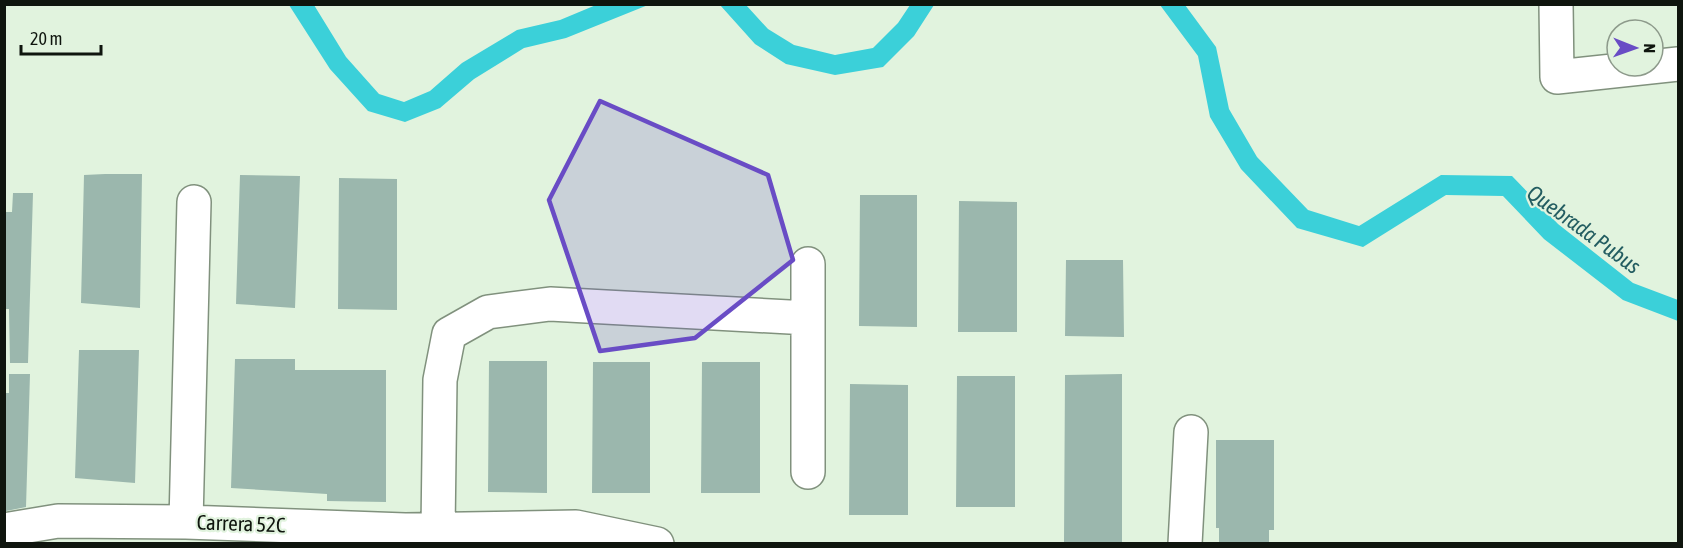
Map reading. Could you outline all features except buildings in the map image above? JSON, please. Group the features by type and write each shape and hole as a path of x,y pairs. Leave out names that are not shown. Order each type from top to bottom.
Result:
{"street":[{"path":"1556,4 1557,77 1678,64"},
{"path":"186,522 194,202"},
{"path":"808,264 808,472"},
{"path":"438,530 440,380 449,334 488,312 550,304 808,318"},
{"path":"1185,543 1191,432"},
{"name":"Carrera 52C","path":"4,530 58,521 186,522 438,530 576,527 657,543"}],"highlighted area":[{"path":"600,101 768,175 793,260 695,338 600,351 549,200"}],"water":[{"path":"289,5 314,5 346,57 379,94 404,102 430,91 462,63 517,30 560,20 596,5 648,5 566,38 524,48 474,79 440,108 405,122 368,111 330,69"},
{"path":"720,5 746,5 768,29 794,45 835,55 873,48 898,23 910,5 934,5 914,36 883,67 835,75 786,64 755,44"},
{"path":"1160,5 1185,5 1216,47 1229,109 1257,157 1308,210 1359,226 1441,175 1512,176 1558,224 1633,283 1678,300 1678,321 1623,300 1544,239 1503,196 1446,195 1363,247 1297,228 1241,169 1210,117 1198,56"}],"water label":[{"name":"Quebrada Pubus","path":"1584,229"}]}
